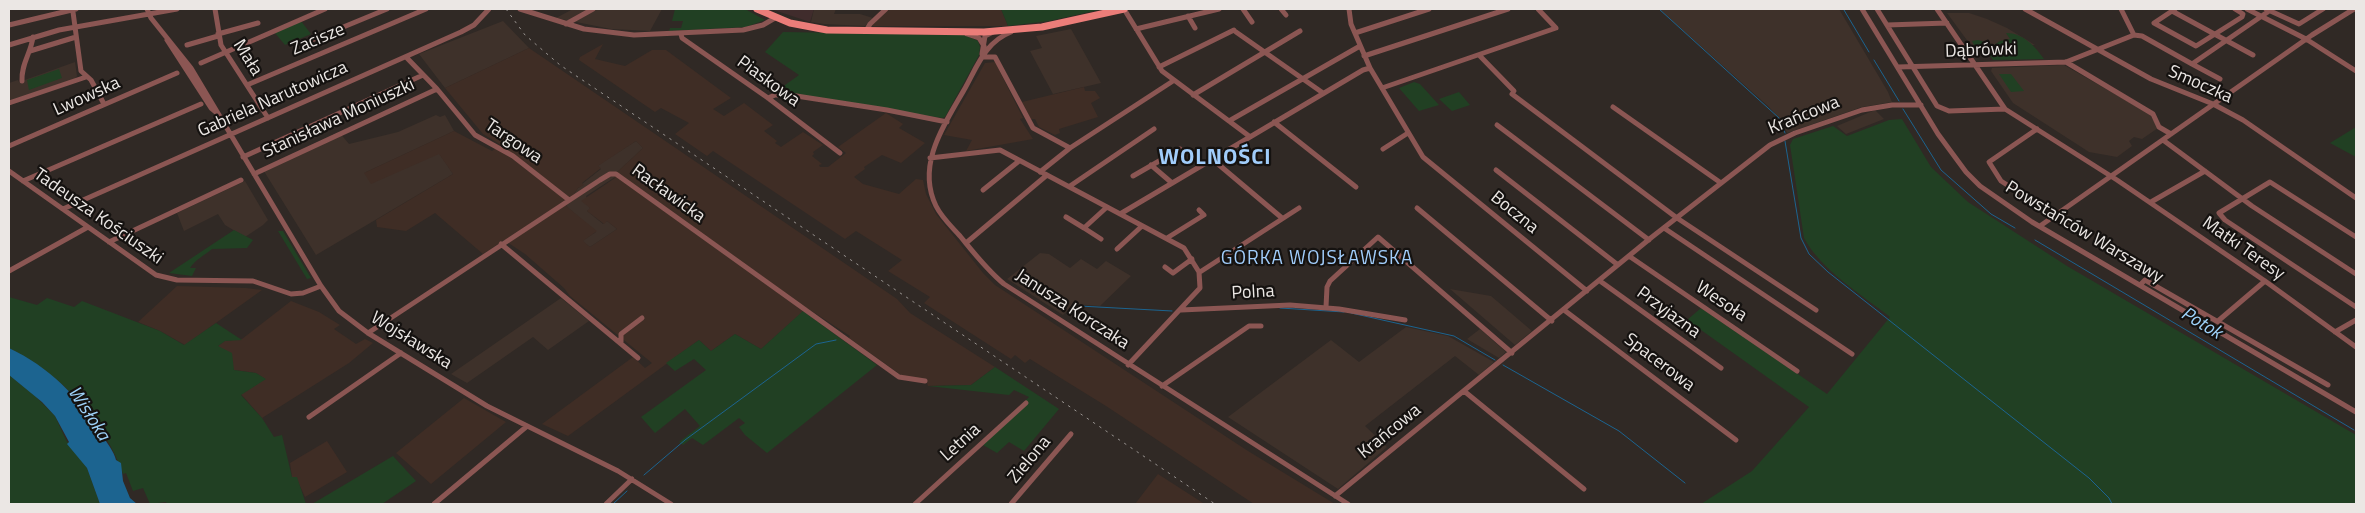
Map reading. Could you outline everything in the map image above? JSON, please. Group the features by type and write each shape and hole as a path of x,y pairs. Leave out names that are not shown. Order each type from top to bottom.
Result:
{"main road":[{"path":"757,9 776,18 814,28 866,31 960,32 1019,30 1062,23 1124,9"}],"street":[{"path":"9,25 72,9 81,70 104,104"},
{"path":"9,46 33,37 74,27 148,11 176,9"},
{"name":"Mała","path":"215,9 221,45 268,118"},
{"path":"201,63 325,9"},
{"path":"307,42 387,9"},
{"name":"Zacisze","path":"247,85 426,9"},
{"name":"Gabriela Narutowicza","path":"63,209 461,32 474,25 489,9"},
{"path":"520,9 565,24 620,34 681,34 743,30 762,25 776,18"},
{"path":"565,24 593,9"},
{"path":"866,31 870,24 886,9"},
{"path":"1124,9 1159,67 1173,81 1249,136"},
{"path":"1136,29 1219,9"},
{"path":"1243,9 1252,22"},
{"path":"1281,9 1286,15"},
{"path":"1349,9 1355,33 1364,56 1408,133 1383,149"},
{"path":"1355,33 1429,9"},
{"path":"1490,9 1494,13"},
{"path":"1364,56 1508,9"},
{"path":"1382,88 1556,28 1538,9"},
{"name":"Powstańców Warszawy","path":"1862,9 1942,140 1967,173 2005,204 2040,226 2356,412"},
{"path":"1877,9 1937,106 1949,111 2005,109"},
{"path":"1938,9 2005,109"},
{"name":"Smoczka","path":"2025,9 2156,81 2213,104 2243,120 2356,198"},
{"path":"2121,9 2134,35 2142,36 2220,79"},
{"path":"2235,9 2243,14 2242,17 2216,35 2196,46 2154,23 2174,10 2216,35 2253,55"},
{"path":"2247,9 2306,39 2356,71"},
{"path":"2192,64 2262,16 2269,9 2291,22 2299,24 2323,9"},
{"path":"2040,226 2306,39 2354,10"},
{"name":"Wojsławska","path":"148,11 211,108 217,113 321,286 339,311 368,333 487,406 632,478 672,504"},
{"path":"1188,16 1195,28"},
{"path":"187,45 258,22"},
{"path":"1887,25 1947,23"},
{"path":"987,32 992,36 992,41 1019,30"},
{"path":"1159,67 1235,31 1323,93"},
{"path":"1193,95 1300,31"},
{"path":"960,32 975,36 984,46"},
{"name":"Janusza Korczaka","path":"982,57 987,32"},
{"name":"Piaskowa","path":"681,34 682,38 775,103 840,153"},
{"name":"Dąbrówki","path":"1898,67 2066,62 2134,35"},
{"path":"22,80 21,67 30,51 33,37"},
{"path":"30,51 76,37"},
{"name":"Janusza Korczaka","path":"992,41 947,122 930,158 928,180 935,204 990,272 1004,284 1348,504"},
{"path":"1229,121 1360,46"},
{"path":"1479,55 1513,92 1677,218 1816,310"},
{"name":"Targowa","path":"406,56 437,89 475,135 513,156 569,200"},
{"path":"982,57 995,57 1033,128 1070,148"},
{"path":"2066,62 2153,114 2159,127 2171,134"},
{"path":"1120,214 1249,136 1370,68"},
{"name":"Lwowska","path":"9,146 177,73"},
{"path":"243,157 423,75"},
{"path":"9,103 86,77"},
{"path":"1040,172 1070,148 1173,81"},
{"name":"Stanisława Moniuszki","path":"254,174 437,89"},
{"name":"Piaskowa","path":"768,98 775,95 790,95 887,110 947,122"},
{"path":"775,103 790,95"},
{"path":"23,181 201,104"},
{"name":"Krańcowa","path":"1335,496 1552,321 1629,256 1770,145 1794,133 1874,107 1921,105"},
{"path":"1613,107 1721,183"},
{"name":"Matki Teresy","path":"2005,109 2151,202 2356,347"},
{"path":"1274,122 1356,187"},
{"path":"1496,125 1649,240"},
{"path":"1070,186 1154,129"},
{"path":"2032,201 2001,181 1989,162 2037,129"},
{"name":"Boczna","path":"1408,133 1422,157 1587,291"},
{"path":"2163,140 2204,171 2356,274"},
{"path":"1133,176 1180,149"},
{"path":"930,158 1000,150 1184,248 1200,272 1202,280 1200,288 1128,365"},
{"path":"1212,159 1282,218"},
{"path":"983,190 1019,161"},
{"path":"1150,165 1172,182"},
{"path":"1496,170 1618,265"},
{"name":"Tadeusza Kościuszki","path":"9,171 156,275 168,279 244,280 263,284 291,294 302,293 321,286"},
{"path":"2151,202 2204,171"},
{"name":"Racławicka","path":"368,333 608,175 618,174 899,377 925,381"},
{"path":"966,243 1047,175"},
{"path":"109,242 241,180"},
{"path":"2356,237 2270,182 2219,213 2225,220 2356,307"},
{"path":"1084,228 1107,207"},
{"path":"1200,272 1299,208"},
{"path":"1417,208 1552,321"},
{"path":"1167,238 1204,215 1199,210"},
{"path":"1066,217 1101,238"},
{"path":"1117,249 1142,226"},
{"path":"9,271 88,227"},
{"path":"1664,228 1852,354"},
{"path":"1326,307 1327,287 1330,281 1378,237 1512,353"},
{"path":"501,244 638,358"},
{"name":"Wesoła","path":"1629,256 1797,371"},
{"path":"1165,267 1174,273 1192,259"},
{"path":"2140,286 2145,280 2328,385"},
{"name":"Przyjazna","path":"1600,281 1721,368"},
{"path":"2218,321 2265,281"},
{"name":"Polna","path":"1181,310 1273,305 1326,307 1348,309 1405,320"},
{"name":"Spacerowa","path":"1564,310 1736,440"},
{"path":"621,343 621,334 642,318"},
{"path":"2335,332 2356,320"},
{"path":"1162,386 1249,326 1261,326"},
{"path":"309,417 401,353"},
{"path":"1464,391 1584,489"},
{"name":"Letnia","path":"915,504 1026,403"},
{"path":"434,504 526,427"},
{"name":"Zielona","path":"1011,504 1071,434"},
{"path":"606,504 632,478"}],"shaded area":[{"path":"573,9 662,9 650,31 611,29 556,18"},
{"path":"771,9 814,9 810,22"},
{"path":"814,9 836,9 834,14 860,14 873,18 865,26 811,22"},
{"path":"888,9 1001,9 1008,26 870,26"},
{"path":"1659,9 1839,9 1892,102 1862,107 1787,133 1783,122 1768,106"},
{"path":"1947,13 1969,13 1987,19 2007,28 2035,45 1972,47"},
{"path":"503,21 529,48 445,88 419,54"},
{"path":"1071,29 1101,83 1053,94 1030,51 1042,48 1036,36"},
{"path":"603,44 595,59 625,66 652,50 666,50 731,98 713,109 724,116 744,103 773,125 764,131 777,141 775,143 781,147 803,132 823,145 813,152 812,156 822,164 819,165 820,167 828,167 846,153 838,147 886,113 903,124 899,128 925,143 901,163 882,155 864,167 865,169 854,177 863,184 899,194 916,179 923,180 926,194 936,214 983,273 995,285 1248,451 1335,504 1254,504 1106,406 1030,359 1025,363 1015,355 1011,359 924,303 930,297 888,271 902,260 856,231 845,239 713,151 707,156 675,134 689,123 661,108 655,112 579,60 580,57"},
{"path":"529,48 897,299 910,313 995,367 971,385 928,386 927,383 901,375 849,338 850,336 807,308 761,349 735,334 711,351 699,340 568,436 542,424 633,357 645,368 652,363 570,296 564,288 525,254 504,240 483,254 435,213 406,231 377,227 376,220 453,174 439,154 371,184 364,173 454,131 492,151 501,145 483,134 445,88","holes":["636,141 643,148 613,176 615,178 581,201 590,208 587,211 604,224 607,221 617,229 590,247 583,241 597,231 566,206 578,188 584,185 582,183 601,168 598,166"]},
{"path":"75,62 77,76 75,79 9,102 9,83 18,80 19,82"},
{"path":"995,62 1023,118 1020,119 1033,139 966,151 972,140 944,135 985,63"},
{"path":"2064,65 2150,114 2158,128 2142,139 2134,137 2129,141 2132,146 2117,157 2089,152 2013,103 1991,71 1992,68"},
{"path":"1084,87 1085,91 1095,91 1100,98 1091,103 1098,117 1059,129 1060,133 1055,135 1039,127 1035,119 1031,119 1022,102"},
{"path":"1875,110 1884,119 1846,134 1837,126"},
{"path":"436,115 440,117 445,115 454,131 364,173 439,153 453,174 316,255 262,168 339,132 349,144 398,132"},
{"path":"636,141 643,148 613,176 615,177 586,196 590,209 587,211 603,224 607,221 617,229 590,247 582,241 596,232 566,206 578,188 601,169 597,166"},
{"path":"245,181 268,220 263,225 245,237 225,225 218,214 184,231 177,213"},
{"path":"1040,253 1049,254 1070,268 1081,259 1097,269 1106,261 1131,276 1100,306 1074,304 1063,315 1007,279"},
{"path":"177,286 262,290 185,345 160,331 138,322"},
{"path":"1450,289 1491,296 1532,331 1515,345"},
{"path":"561,298 589,321 548,350 533,337 467,383 451,374"},
{"path":"291,301 319,312 340,325 334,329 356,344 365,339 373,343 349,363 262,418 241,394 265,379 256,373 234,370 218,346 225,341 242,339"},
{"path":"1406,327 1448,336 1494,362 1479,375 1455,356 1365,426 1387,447 1338,489 1228,417 1331,340 1359,362"},
{"path":"1480,329 1506,352 1499,358 1467,339"},
{"path":"464,398 506,422 431,484 396,453"},
{"path":"327,441 347,472 305,497 298,482 292,477 290,463"},
{"path":"1158,474 1203,503 1135,504"}],"green space":[{"path":"675,9 745,9 765,20 746,27 669,31 670,28 681,28 683,21 672,21"},
{"path":"1001,9 1103,9 1049,21 1008,26"},
{"path":"301,21 311,34 285,45 275,33"},
{"path":"783,32 965,35 978,41 980,47 979,55 945,117 942,118 774,93 799,75 765,52"},
{"path":"2006,33 2018,35 2028,41 2044,59 1993,60 1984,47 1975,47 1972,41 1978,40 1994,45 2000,41 2010,39"},
{"path":"59,69 62,78 29,90 27,80"},
{"path":"1999,74 2011,74 2024,91 2011,92"},
{"path":"1414,82 1420,84 1439,105 1419,111 1399,88"},
{"path":"1459,92 1470,105 1452,111 1439,99"},
{"path":"1902,119 1931,167 1968,202 2067,266 2356,435 2356,504 1701,504 1752,471 1809,407 1687,320 1701,308 1827,394 1890,317 1831,271 1811,250 1804,238 1790,145 1793,139 1833,126 1847,136 1889,120"},
{"path":"2356,127 2356,157 2330,143"},
{"path":"234,230 253,240 247,248 212,249 192,265 190,268 196,268 192,276 169,273"},
{"path":"278,231 283,231 311,278 307,279"},
{"path":"9,297 37,305 47,298 74,307 82,301 160,331 184,345 216,323 242,340 225,341 218,346 232,353 234,370 256,373 266,379 241,395 262,418 274,437 282,435 292,477 297,477 306,504 167,504 166,502 150,504 143,488 133,491 126,473 123,474 115,454 104,435 78,400 46,371 28,358 9,348"},
{"path":"803,311 877,365 767,453 745,435 739,427 745,423 739,418 703,445 692,438 683,445 679,442 700,426 685,409 655,433 641,417 706,370 694,359 675,371 666,363 699,340 711,351 735,334 761,349"},
{"path":"995,367 1059,409 1024,451 1009,442 997,453 983,445 1029,397 1014,390 1009,395 928,386 971,385"},
{"path":"9,375 34,395 55,416 66,440 87,468 100,504 9,504"},
{"path":"393,456 416,481 382,504 312,504"}],"water":[{"path":"9,348 50,373 83,407 114,453 116,460 121,463 123,481 130,498 137,504 100,504 87,468 67,444 69,442 55,416 42,402 9,375"}],"waterway":[{"path":"1659,9 1779,118 1785,133"},
{"name":"Potok","path":"1844,10 1869,52"},
{"name":"Potok","path":"1874,60 1899,101"},
{"name":"Potok","path":"1903,109 1941,170 1991,214 2015,228"},
{"path":"1785,141 1801,238 1809,254 1828,272 2089,478 2109,498 2112,504"},
{"name":"Potok","path":"2035,240 2354,430"},
{"path":"1079,306 1172,311"},
{"path":"1280,308 1344,312"},
{"path":"1351,313 1454,336 1495,360"},
{"path":"644,475 685,440 816,344 836,340"},
{"path":"1503,365 1619,431 1685,483"},
{"path":"613,504 627,491"}],"railway":[{"path":"506,9 525,35 560,65 1215,504"}],"district":[{"name":"WOLNOŚCI","path":"1215,159"},
{"name":"GÓRKA WOJSŁAWSKA","path":"1317,259"}],"water label":[{"name":"Wisłoka","path":"88,414"}]}
